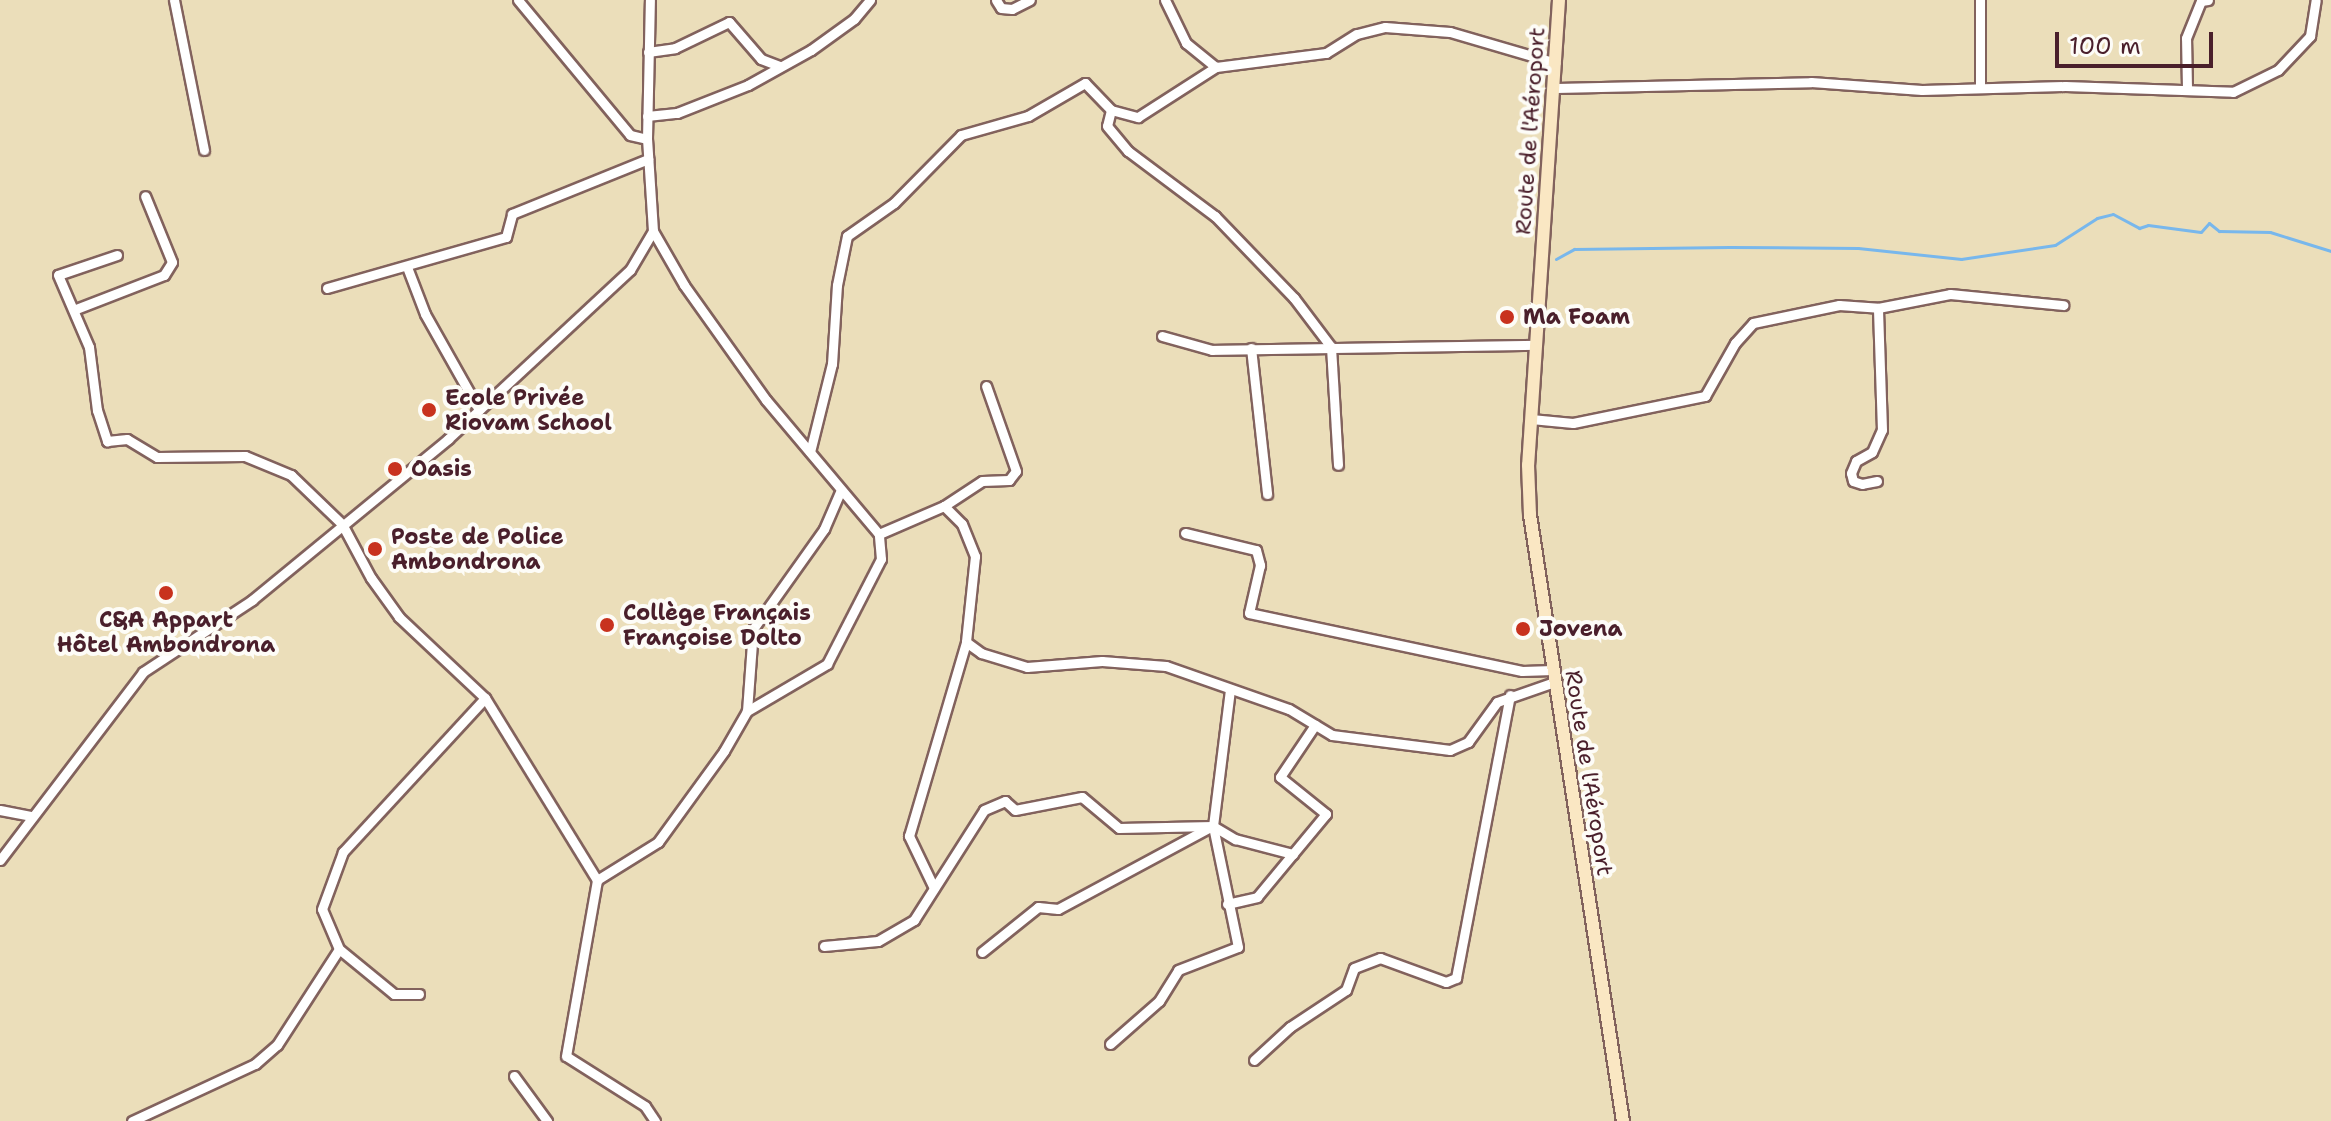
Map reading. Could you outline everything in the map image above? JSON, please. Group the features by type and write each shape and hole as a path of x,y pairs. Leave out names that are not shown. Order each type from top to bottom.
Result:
{"main road":[{"name":"Route de l'Aéroport","path":"1559,0 1556,88 1535,345 1530,515 1623,1121"}],"street":[{"path":"174,0 204,150"},
{"path":"518,0 630,135 647,139"},
{"path":"597,880 658,842 747,711 827,664 881,559 879,534 840,492 684,285 653,231 647,139 650,0"},
{"path":"647,116 715,101 843,27 870,0"},
{"path":"996,0 1001,8 1012,9 1030,0"},
{"path":"1165,0 1186,43 1216,67"},
{"path":"1980,0 1980,88"},
{"path":"2187,88 2186,38 2201,1 2208,0"},
{"path":"1556,88 1811,82 1922,90 2187,88 2233,92 2260,83 2310,36 2316,0"},
{"path":"648,52 675,48 729,22 761,59 779,66"},
{"path":"810,452 832,364 847,236 894,203 961,135 1028,116 1085,83 1111,110 1138,117 1216,67 1326,53 1357,34 1385,27 1450,32 1556,63"},
{"path":"1111,110 1107,126 1128,151 1215,216 1294,298 1331,347 1338,465"},
{"path":"327,288 506,237 512,214 648,159"},
{"path":"76,309 164,275 172,262 145,196"},
{"path":"0,860 30,816 143,672 252,600 479,410 595,306 630,270 653,231"},
{"path":"117,255 58,275 76,309 89,347 97,410 107,441 127,439 157,457 245,456 291,475 342,524 371,578 399,617 485,698 597,880 566,1056 645,1106 655,1121"},
{"path":"407,267 425,314 479,410"},
{"path":"1531,419 1573,423 1705,396 1735,343 1753,323 1839,305 1878,308 1950,294 2063,305"},
{"path":"1877,481 1862,484 1853,481 1851,473 1856,461 1872,452 1882,430 1878,308"},
{"path":"1162,336 1212,350 1535,345"},
{"path":"1251,348 1267,494"},
{"path":"879,534 944,506 982,481 1009,480 1016,471 986,386"},
{"path":"747,711 753,629 816,542 840,492"},
{"path":"934,888 909,836 966,642 975,556 962,524 944,506"},
{"path":"1185,533 1256,550 1260,565 1249,613 1554,676"},
{"path":"966,642 981,653 1027,667 1102,661 1166,666 1289,709 1332,735 1450,750 1468,742 1497,702 1554,676"},
{"path":"1110,1044 1159,1001 1178,970 1238,947 1213,826 1230,689"},
{"path":"1254,1060 1290,1027 1346,990 1354,968 1380,958 1446,982 1456,978 1510,695"},
{"path":"419,994 394,994 339,949 322,909 343,852 485,698"},
{"path":"1227,904 1257,897 1326,814 1280,777 1315,725"},
{"path":"824,946 878,941 914,920 984,810 1005,801 1015,810 1082,797 1119,828 1213,826 1235,839 1293,854"},
{"path":"0,810 30,816"},
{"path":"982,952 1038,907 1058,909 1213,826"},
{"path":"132,1121 255,1064 277,1045 339,949"},
{"path":"514,1076 547,1121"}],"waterway":[{"path":"1556,259 1574,249 1729,247 1858,248 1961,259 2055,245 2097,218 2113,214 2139,228 2148,225 2201,232 2209,223 2219,231 2270,232 2331,251"}],"place":[{"name":"Ma Foam","path":"1507,317"},
{"name":"Ecole Privée Riovam School","path":"429,410"},
{"name":"Oasis","path":"395,469"},
{"name":"Poste de Police Ambondrona","path":"375,549"},
{"name":"C&A Appart Hôtel Ambondrona","path":"166,593"},
{"name":"Collège Français Françoise Dolto","path":"607,625"},
{"name":"Jovena","path":"1523,629"}]}
